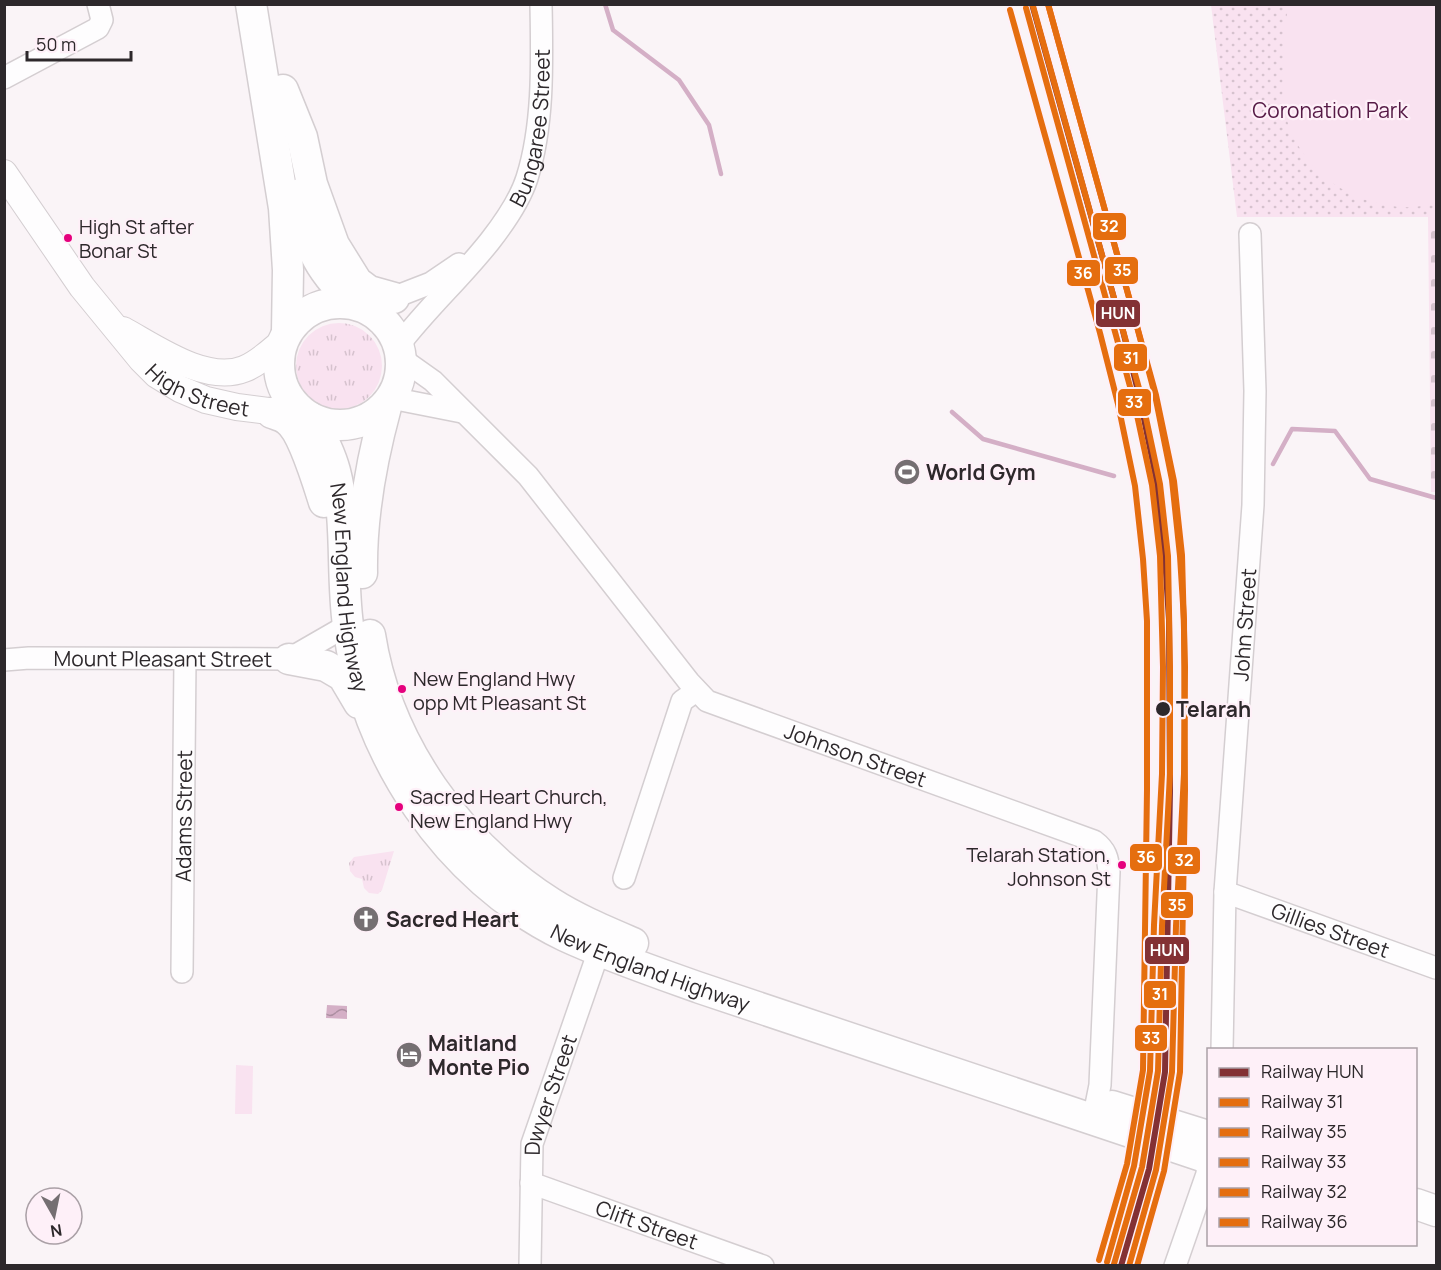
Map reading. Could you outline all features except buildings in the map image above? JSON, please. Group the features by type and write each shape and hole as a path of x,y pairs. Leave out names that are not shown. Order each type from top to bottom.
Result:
{"highway":[{"path":"251,4 284,208 288,270 284,337 279,359 280,375 291,402 308,416 325,423 363,422 375,416 389,403 399,378 400,352 384,321 357,305 332,281 316,258 307,232 270,4"},
{"path":"283,90 302,137 312,184 334,245 357,282 369,291 394,298"},
{"path":"284,337 296,319 309,310 322,305 338,303 357,305"},
{"name":"New England Highway","path":"389,403 371,469 365,507 362,581 371,643 401,732 430,784 445,806 496,861 603,941 700,988 1095,1110 1202,1148"},
{"path":"273,413 287,419 295,428 302,443 327,511 345,589"},
{"name":"New England Highway","path":"308,416 330,454 336,472 341,505 348,625 358,678 379,737 414,803 461,860 498,893 532,917 564,935 603,941"},
{"path":"289,659 326,666 343,676 379,737"},
{"path":"1417,1204 1437,1211"},
{"path":"1417,1225 1437,1232"}],"main road":[{"name":"High Street","path":"4,172 82,287 157,375 180,389 206,400 273,413 308,416"},
{"name":"High Street","path":"115,325 180,361 201,370 222,372 242,370 262,360 284,337"}],"street":[{"path":"4,78 98,28 102,20 99,4"},
{"name":"Bungaree Street","path":"400,352 417,320 461,276 491,240 513,208 527,180 534,149 539,104 541,4"},
{"name":"John Street","path":"1222,1048 1225,892 1253,505 1255,391 1250,234"},
{"name":"Bungaree Street","path":"357,305 394,298 431,283 491,240"},
{"name":"Johnson Street","path":"400,352 434,381 462,412 504,450 532,482 696,691 708,701 1094,841 1101,846 1107,854 1110,872 1100,1085 1095,1110"},
{"path":"389,403 462,412"},
{"name":"Mount Pleasant Street","path":"4,660 29,658 289,659 348,625"},
{"name":"Adams Street","path":"182,972 185,659"},
{"path":"624,878 682,701 696,691"},
{"name":"Gillies Street","path":"1225,892 1437,968"},
{"name":"Dwyer Street","path":"530,1266 532,1144 603,941"},
{"path":"1175,1266 1207,1174 1202,1148"},
{"name":"Clift Street","path":"531,1183 764,1266"}],"green space":[{"name":"Coronation Park","path":"1211,5 1436,5 1436,217 1237,217"},
{"name":"Coronation Park","path":"1289,5 1436,5 1436,202 1413,207 1397,207 1356,196 1340,188 1326,177 1302,151 1286,119 1283,101 1284,42"},
{"path":"1428,217 1436,217 1436,492 1431,492"},
{"path":"331,323 347,323 370,335 379,349 382,366 379,383 370,397 347,409 331,409 315,402 303,390 296,374 296,358 303,342 315,330"},
{"path":"394,851 382,890 378,894 369,893 364,888 362,879 355,877 350,871 349,863 354,857"},
{"path":"236,1065 253,1066 252,1114 235,1114"}],"water":[{"path":"327,1005 347,1006 347,1019 326,1018"}],"waterway":[{"path":"605,4 613,30 679,80 709,125 721,174"},
{"path":"952,412 983,439 1114,476"},
{"path":"1273,464 1292,429 1335,431 1370,479 1436,498"}],"rail line":[{"name":"HUN","path":"1032,4 1140,399 1157,483 1165,557 1169,620 1170,790 1165,1072 1149,1169 1121,1266"},
{"name":"35","path":"1048,4 1156,395 1174,481 1182,555 1185,667 1184,774 1176,926 1172,1072 1156,1170 1129,1266"},
{"name":"32","path":"1048,4 1155,395 1172,480 1180,556 1184,620 1185,790 1180,1072 1164,1171 1137,1266"},
{"name":"31","path":"1033,6 1142,399 1160,484 1168,556 1170,774 1162,926 1158,1071 1142,1167 1114,1264"},
{"name":"33","path":"1026,8 1134,401 1152,485 1160,556 1163,667 1162,774 1154,925 1150,1071 1134,1166 1107,1262"},
{"name":"36","path":"1010,10 1118,404 1135,486 1143,559 1147,621 1143,1070 1127,1164 1099,1260"}],"place":[{"name":"High St after Bonar St","path":"68,238"},
{"name":"World Gym","path":"907,472"},
{"name":"New England Hwy opp Mt Pleasant St","path":"402,689"},
{"name":"Telarah","path":"1163,709"},
{"name":"Sacred Heart Church, New England Hwy","path":"399,807"},
{"name":"Telarah Station, Johnson St","path":"1122,865"},
{"name":"Sacred Heart","path":"366,919"},
{"name":"Maitland Monte Pio","path":"409,1055"}]}
